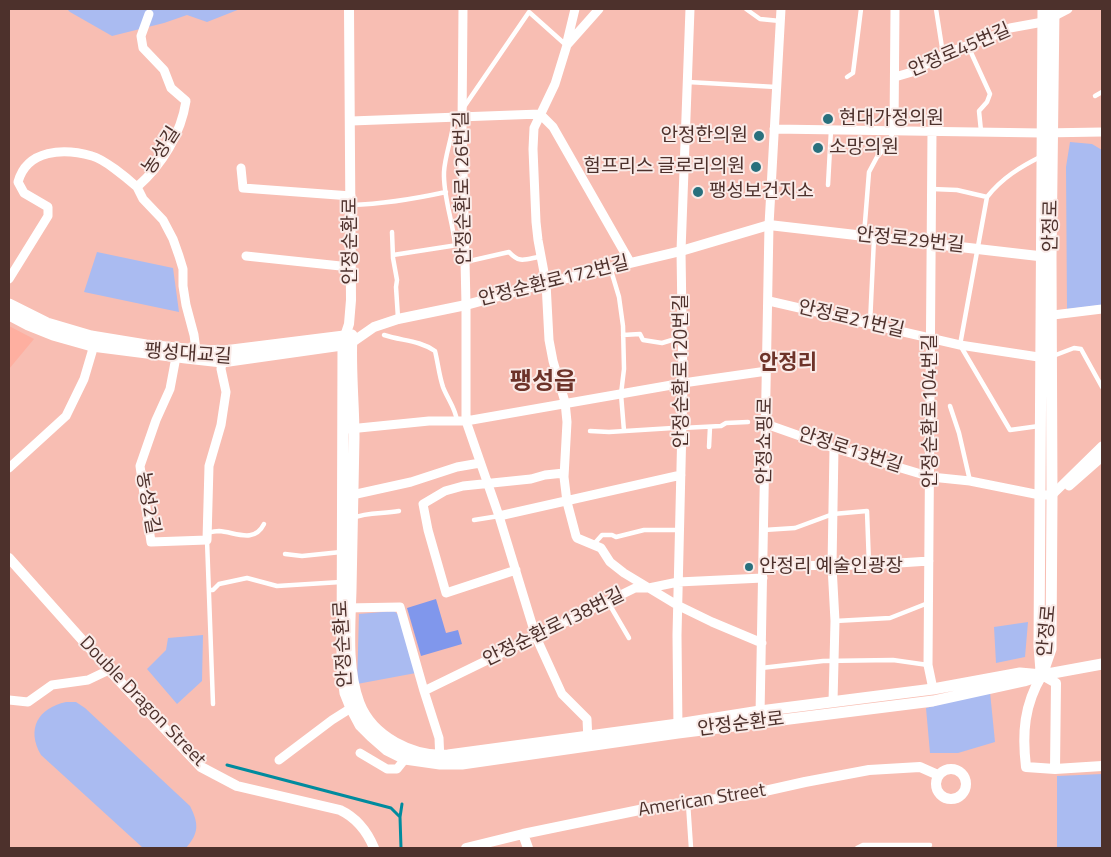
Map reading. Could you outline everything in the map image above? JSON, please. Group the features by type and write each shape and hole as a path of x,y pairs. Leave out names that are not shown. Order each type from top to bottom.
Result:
{"main road":[{"name":"안정로","path":"1043,9 1048,133"},
{"name":"안정로","path":"1042,675 1050,649 1052,498 1046,426 1046,257 1047,155 1054,12"},
{"path":"9,304 47,323 93,341 146,345 195,354"},
{"name":"팽성대교길","path":"9,315 45,332 176,357 224,350 348,340"},
{"name":"팽성대교길","path":"195,354 222,362 348,340"},
{"name":"안정순환로","path":"348,340 348,429 341,582 346,608 353,684 367,719 387,738 400,745 440,760 462,764 588,741 760,717 934,701 1024,681 1042,675 1102,664"},
{"name":"안정로","path":"1042,675 1038,646 1040,495 1046,426"},
{"name":"안정순환로","path":"348,429 352,518 342,670 346,693 360,725 388,750 406,759 440,760"},
{"name":"안정순환로","path":"760,717 833,702 933,689 1020,673 1042,675"}],"street":[{"name":"안정순환로","path":"348,340 351,300 349,9"},
{"name":"안정순환로126번길","path":"463,9 459,116 460,245 465,262 466,305 462,421 480,463 499,516 536,637 562,694 587,719 588,741"},
{"path":"575,9 567,45 555,84 534,128 532,166 536,222 546,283 549,340 553,362 565,402 567,422 564,473 567,502 576,538 601,548 610,562 678,605 762,643"},
{"path":"567,45 599,9"},
{"name":"안정순환로120번길","path":"678,729 678,582 681,475 677,428 683,383 681,251 690,9"},
{"name":"안정쇼핑로","path":"760,717 769,226 781,9"},
{"path":"894,130 895,9"},
{"name":"안정로45번길","path":"895,77 912,72 943,55 1010,28 1043,22 1054,12 1068,9"},
{"name":"농성길","path":"9,279 48,216 48,207 24,193 18,182 20,173 31,160 42,154 53,152 94,156 137,187 158,164 176,137 184,115 186,101 171,88 164,70 143,48 141,36 149,14"},
{"path":"351,121 540,114 553,127 630,262"},
{"path":"774,129 932,132 981,130 1048,133 1102,132"},
{"name":"안정순환로104번길","path":"932,132 931,477 928,665 933,689"},
{"path":"241,168 243,188 351,201"},
{"path":"137,187 143,199 163,220 179,256 183,269 183,286 195,354"},
{"name":"안정순환로172번길","path":"348,340 374,326 398,319 466,305 546,283 681,251 769,226"},
{"name":"안정로29번길","path":"769,226 1046,257"},
{"path":"246,256 350,267"},
{"name":"안정로21번길","path":"769,302 960,345 1046,357"},
{"path":"1047,316 1102,309"},
{"path":"9,468 66,416 84,379 93,341"},
{"name":"농성2길","path":"176,357 170,389 156,420 140,466 151,542 207,536"},
{"path":"207,536 209,466 221,425 226,392 221,369 222,362"},
{"path":"348,429 428,421 462,421 565,402 767,371"},
{"name":"안정로13번길","path":"766,424 834,448 931,477 970,481 1052,498"},
{"path":"1052,498 1102,446"},
{"path":"833,702 835,621 832,566 834,448"},
{"path":"1052,498 1102,457"},
{"path":"352,495 411,482 457,467 480,463"},
{"path":"516,570 446,593 428,530 424,504 445,491 462,486 531,479 564,473"},
{"path":"499,516 681,475"},
{"name":"Double Dragon Street","path":"9,558 109,670 201,767 237,786 326,805 344,811 356,819 362,826 374,848"},
{"path":"764,566 869,565 929,560"},
{"name":"안정순환로138번길","path":"424,691 635,588 649,588 678,582 763,578"},
{"path":"346,608 400,607 439,738 440,760"},
{"path":"9,700 28,702 52,685 88,680 109,670"},
{"path":"1055,769 1056,683 1042,675 1036,686 1024,722 1026,767 1055,769 1102,766"},
{"path":"279,760 351,708"},
{"path":"360,753 387,769 397,768 406,759"},
{"name":"American Street","path":"466,848 523,834 649,808 747,795 869,770 920,767 938,775"},
{"path":"523,834 528,848"}],"lane":[{"path":"746,9 760,19 780,21"},
{"path":"847,77 853,73 861,9"},
{"path":"936,9 943,55"},
{"path":"393,255 460,245 446,192 444,170 459,116 529,12 567,45"},
{"path":"968,46 990,94 987,102 978,111 981,130"},
{"path":"688,82 776,87"},
{"path":"1095,96 1102,92"},
{"path":"828,186 831,130"},
{"path":"870,324 869,172 888,144 894,130"},
{"path":"1046,426 1010,430 960,345 987,197 998,183 1018,169 1047,155"},
{"path":"932,189 956,190 987,197"},
{"path":"351,201 400,202 446,192"},
{"path":"392,232 397,280 398,319"},
{"path":"465,262 509,252 516,259 523,260 538,257 540,253"},
{"path":"610,267 619,298 623,335 624,369 621,394 624,431"},
{"path":"623,335 640,334 643,340 662,342 682,337"},
{"path":"384,335 402,340 414,340 436,351 440,378 448,400 462,421"},
{"path":"1046,357 1074,348 1081,349 1102,387"},
{"path":"950,406 959,433 970,481"},
{"path":"590,431 710,427 721,426 726,423 748,422"},
{"path":"709,447 710,427"},
{"path":"764,530 795,528 833,514 867,511 869,565"},
{"path":"352,518 362,514 398,512"},
{"path":"474,520 499,516"},
{"path":"213,704 207,536 219,531 242,537 255,534 261,530 264,524"},
{"path":"593,545 602,535 616,537 644,530 680,530"},
{"path":"285,554 302,556 342,552"},
{"path":"209,590 213,590 219,584 247,578 277,586 341,582"},
{"path":"608,602 629,638"},
{"path":"835,621 890,618 930,602"},
{"path":"760,668 823,661 892,660 928,665"},
{"path":"688,803 691,848"},
{"path":"857,848 863,845 908,847 930,845"}],"shaded area":[{"path":"67,9 240,9 207,22 187,15 164,23 112,36"},
{"path":"1070,142 1092,144 1102,150 1102,305 1067,309 1066,167"},
{"path":"97,252 173,268 179,312 84,292"},
{"path":"9,326 34,339 9,369"},
{"path":"436,599 446,633 458,630 462,644 421,656 407,608"},
{"path":"394,611 400,616 416,673 357,684 359,614"},
{"path":"1028,622 1025,657 996,663 994,627"},
{"path":"203,635 202,681 177,704 147,669 166,650 168,638"},
{"path":"990,692 995,742 958,753 930,753 926,708"},
{"path":"66,702 76,702 85,708 190,806 195,818 196,828 193,838 186,848 143,848 41,755 35,737 37,721 48,709"},
{"path":"1102,774 1102,848 1057,848 1057,776"}],"waterway":[{"path":"227,765 391,808 400,817"},
{"path":"401,848 400,817 402,804"}],"place":[{"name":"현대가정의원","path":"828,119"},
{"name":"안정한의원","path":"759,136"},
{"name":"소망의원","path":"818,148"},
{"name":"험프리스 글로리의원","path":"756,167"},
{"name":"팽성보건지소","path":"698,192"},
{"name":"안정리 예술인광장","path":"749,567"}],"district":[{"name":"안정리","path":"788,364"},
{"name":"팽성읍","path":"543,383"}]}
